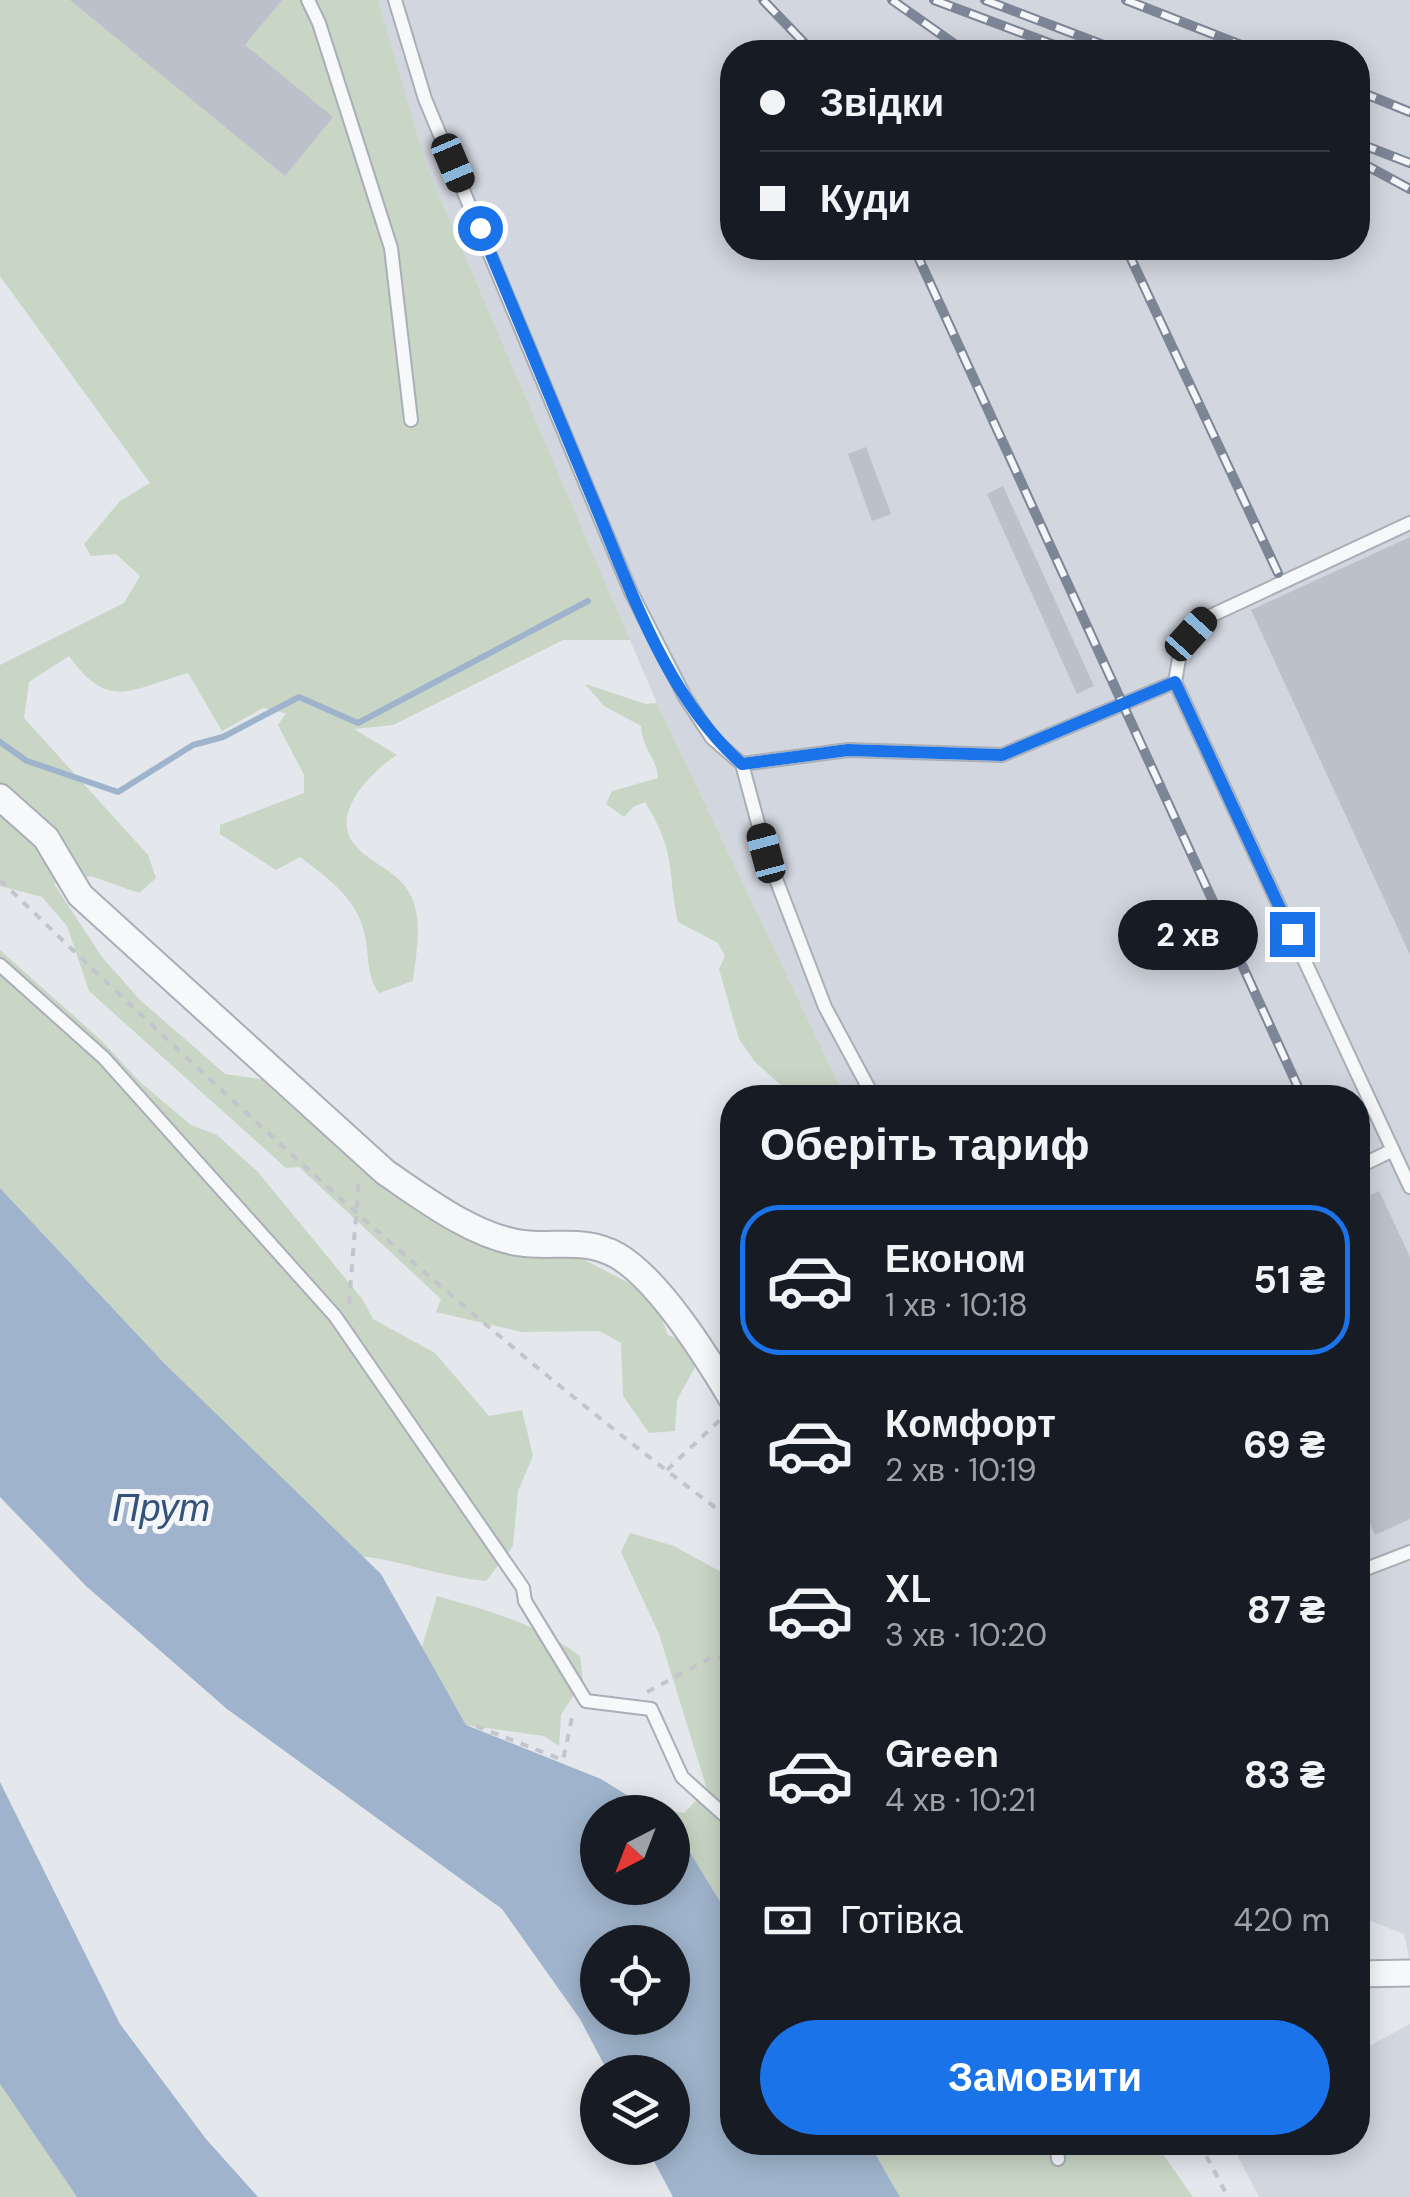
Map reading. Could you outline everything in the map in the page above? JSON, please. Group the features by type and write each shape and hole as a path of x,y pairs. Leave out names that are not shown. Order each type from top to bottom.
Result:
{"street":[{"path":"0,797 46,838 80,895 361,1150 428,1202 472,1224 519,1243 591,1244 620,1257 686,1326 720,1380"},
{"path":"1370,1974 1410,1973"}],"lane":[{"path":"308,0 319,23 391,248 411,420"},
{"path":"395,0 426,98 630,590 685,697 712,738 742,764 766,853 825,1007 867,1085"},
{"path":"1363,1085 1175,682 1180,654 1206,618 1410,523"},
{"path":"742,764 848,750 1002,755 1175,682"},
{"path":"0,965 104,1058 347,1333 523,1588 525,1601 586,1701 651,1709 682,1776 720,1811"},
{"path":"1370,1101 1410,1186"},
{"path":"1370,1162 1393,1150"},
{"path":"1370,1567 1410,1552"},
{"path":"1057,2155 1058,2160"}],"path":[{"path":"0,880 188,1062 504,1342 720,1511"},
{"path":"347,1333 361,1150"},
{"path":"666,1471 720,1419"},
{"path":"1205,2155 1228,2197"}],"shaded area":[{"path":"378,0 1410,0 1410,1962 1404,1934 1370,1921 1370,1085 839,1085 657,703 427,167"},
{"path":"1410,2024 1410,2197 1259,2197 1237,2155 1370,2155 1370,2046"}],"green space":[{"path":"0,0 378,0 427,167 630,640 563,640 393,725 354,729 397,755 366,782 350,806 347,819 354,844 402,882 413,900 418,934 413,981 379,993 370,974 363,927 357,914 342,892 300,857 276,870 220,834 220,825 304,793 304,775 278,725 286,713 263,708 222,731 188,673 122,692 96,685 69,656 29,682 24,718 148,855 156,878 139,893 91,876 54,884 102,957 140,1000 225,1074 279,1082 425,1208 563,1249 633,1285 658,1309 668,1335 693,1345 700,1358 677,1400 675,1431 649,1433 623,1396 621,1343 599,1331 522,1332 436,1312 441,1299 299,1167 286,1168 89,991 67,926 42,897 0,886 0,665 124,603 140,576 116,554 91,556 84,544 120,501 150,483 0,276"},
{"path":"585,684 646,704 657,703 839,1085 781,1085 755,1062 739,1039 719,969 725,956 718,943 678,922 667,849 645,802 624,817 606,804 612,791 658,778 641,726 604,706"},
{"path":"0,950 102,1041 140,1082 191,1125 217,1135 258,1172 363,1300 373,1319 435,1353 489,1416 522,1410 533,1456 518,1491 513,1546 486,1581 360,1556 165,1364 0,1188"},
{"path":"630,1533 674,1546 720,1571 720,1901 690,1853 690,1807 707,1789 659,1634 621,1552"},
{"path":"437,1596 529,1626 580,1656 583,1681 561,1715 559,1746 544,1736 466,1725 422,1647"},
{"path":"0,2084 77,2197 0,2197"},
{"path":"876,2155 1163,2155 1193,2197 900,2197"}],"water":[{"name":"Прут","path":"0,1188 165,1364 381,1574 466,1725 601,1779 627,1795 580,1795 580,1905 690,1905 691,1854 720,1901 720,2155 876,2155 900,2197 673,2197 656,2165 690,2165 690,2055 599,2055 588,2035 690,2035 690,1925 580,1925 580,2019 502,1909 227,1709 86,1586 0,1497"},
{"path":"0,1782 120,2024 206,2139 258,2197 77,2197 0,2084"}],"building":[{"path":"70,0 282,0 245,45 333,117 285,176"},
{"path":"866,447 891,514 872,521 848,454"},
{"path":"1003,486 1094,686 1077,694 987,494"},
{"path":"1410,537 1410,955 1251,610"},
{"path":"1379,1191 1410,1257 1410,1519 1375,1535 1370,1524 1370,1195"}],"waterway":[{"path":"0,742 27,761 118,792 193,745 223,737 299,697 358,723 588,601"}],"railway":[{"path":"763,0 801,40"},
{"path":"892,0 949,40"},
{"path":"934,0 1041,40"},
{"path":"985,0 1090,40"},
{"path":"1126,0 1228,40"},
{"path":"1370,96 1410,112"},
{"path":"1370,148 1410,163"},
{"path":"1370,167 1410,189"},
{"path":"919,260 1297,1085"},
{"path":"1132,260 1278,573"}],"route":[{"path":"480,228 630,590 685,697 712,738 742,764 848,750 1002,755 1175,682 1292,934"}]}
